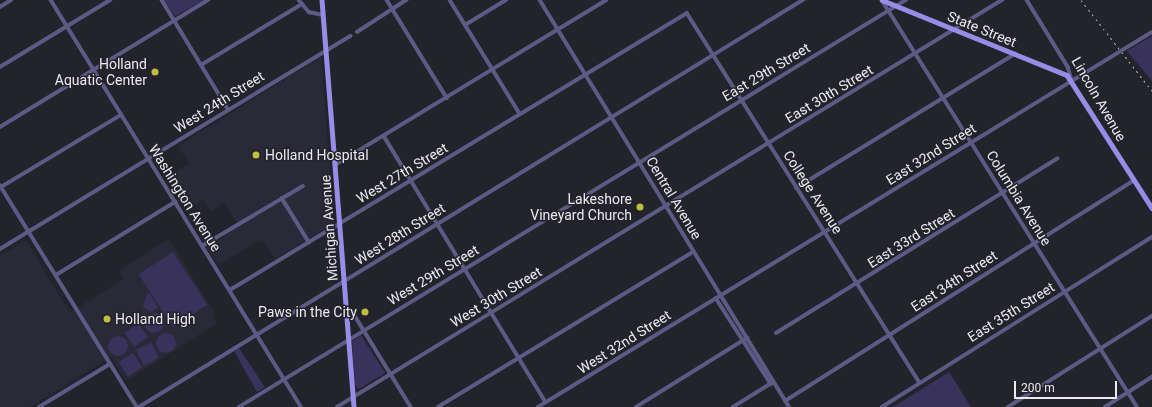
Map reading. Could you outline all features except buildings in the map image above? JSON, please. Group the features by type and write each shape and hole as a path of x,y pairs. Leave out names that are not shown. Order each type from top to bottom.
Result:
{"main road":[{"name":"Michigan Avenue","path":"322,0 354,407"},
{"name":"State Street","path":"882,0 1064,74 1072,80"},
{"name":"Lincoln Avenue","path":"1072,80 1152,208"}],"street":[{"path":"0,7 11,0"},
{"name":"Washington Avenue","path":"51,0 301,407"},
{"path":"0,67 110,0"},
{"path":"162,0 228,109"},
{"path":"0,127 208,0"},
{"path":"299,0 309,12 323,15"},
{"path":"388,0 447,98"},
{"path":"356,32 406,0"},
{"path":"450,0 520,114"},
{"path":"465,25 506,0"},
{"name":"Central Avenue","path":"540,0 721,295 772,383"},
{"path":"335,165 606,0"},
{"name":"West 28th Street","path":"138,407 803,0"},
{"name":"Columbia Avenue","path":"882,0 1137,407"},
{"name":"East 29th Street","path":"639,162 906,0"},
{"name":"East 30th Street","path":"666,206 1002,0"},
{"name":"Lincoln Avenue","path":"1027,0 1068,67 1072,80"},
{"path":"201,65 302,4"},
{"name":"College Avenue","path":"687,13 920,383"},
{"name":"West 27th Street","path":"230,290 687,13"},
{"name":"East 32nd Street","path":"721,295 1152,32"},
{"name":"West 24th Street","path":"0,249 350,36"},
{"path":"796,188 1016,54"},
{"path":"121,115 1,187 138,407"},
{"path":"384,136 546,402"},
{"name":"East 33rd Street","path":"776,333 1004,194 1057,158"},
{"name":"West 29th Street","path":"239,407 639,162"},
{"name":"East 34th Street","path":"785,401 1134,180"},
{"path":"202,246 303,186"},
{"path":"282,198 309,242"},
{"path":"56,275 175,202"},
{"name":"West 30th Street","path":"337,407 666,206"},
{"name":"East 35th Street","path":"882,407 1152,237"},
{"path":"438,407 694,252"},
{"name":"West 32nd Street","path":"541,406 721,295"},
{"name":"Central Avenue","path":"716,298 743,341 789,407"},
{"path":"347,309 352,311 410,407"},
{"path":"1008,407 1152,316"},
{"path":"636,407 747,338"},
{"path":"39,407 110,364"},
{"path":"1105,407 1152,377"},
{"path":"733,407 772,383"}],"shaded area":[{"path":"164,0 204,0 175,16"},
{"path":"1152,36 1152,81 1127,51"},
{"name":"Holland Hospital","path":"321,57 334,223 275,259 262,239 218,265 207,248 239,226 224,203 211,211 203,200 187,210 167,177 189,164 178,146"},
{"name":"Holland High","path":"169,239 214,312 212,314 217,323 126,381 111,357 30,407 0,407 0,256 26,240 70,313 123,279 119,270"},
{"path":"173,252 207,305 173,327 139,274"},
{"path":"149,293 158,307 152,312 143,307 146,296"},
{"path":"154,313 161,316 164,323 161,330 154,333 147,330 144,323 147,316"},
{"path":"138,323 148,337 134,347 124,333"},
{"path":"166,333 173,336 176,343 173,350 166,353 159,350 156,343 159,336"},
{"path":"361,335 385,373 359,389 355,385 352,342"},
{"path":"118,336 125,339 128,346 125,353 118,356 111,353 108,346 111,339"},
{"path":"151,342 159,358 144,366 136,350"},
{"path":"239,348 265,387 257,392 234,351"},
{"path":"133,353 142,367 128,377 119,362"},
{"path":"949,372 971,407 893,407"}],"railway":[{"path":"1081,0 1152,91"}],"place":[{"name":"Holland Aquatic Center","path":"155,72"},
{"name":"Holland Hospital","path":"256,155"},
{"name":"Lakeshore Vineyard Church","path":"640,207"},
{"name":"Paws in the City","path":"365,312"},
{"name":"Holland High","path":"107,319"}]}
